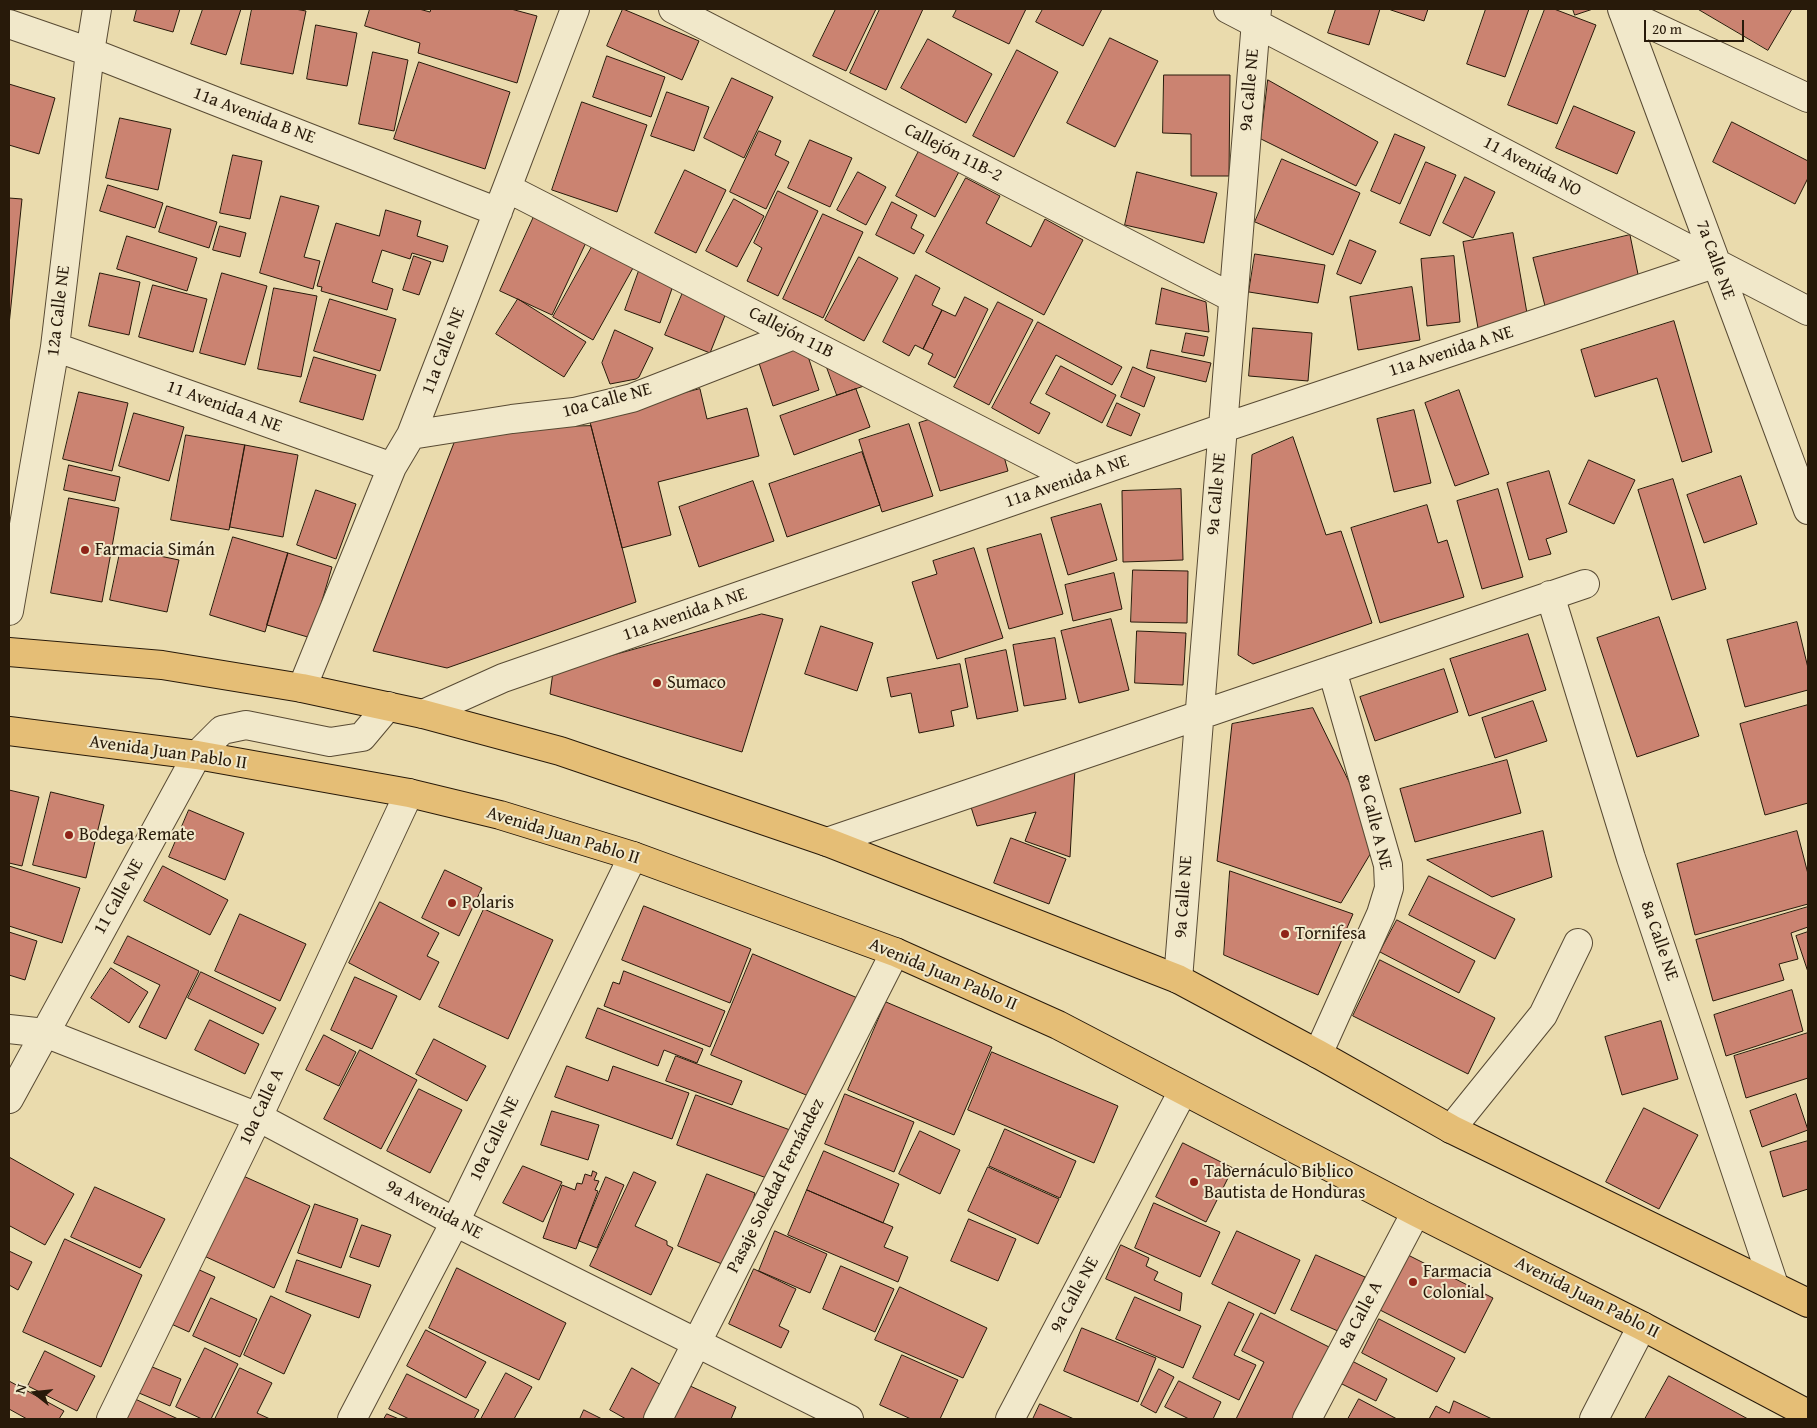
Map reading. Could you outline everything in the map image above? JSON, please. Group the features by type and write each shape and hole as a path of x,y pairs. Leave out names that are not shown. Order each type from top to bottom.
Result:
{"highway":[{"path":"9,652 162,665 302,688 423,714 560,751 827,842 1178,978 1451,1129 1808,1303"},
{"name":"Avenida Juan Pablo II","path":"9,731 197,755 409,793 500,815 633,856 894,952 1058,1025 1416,1212 1642,1326 1808,1414"}],"street":[{"name":"12a Calle NE","path":"9,611 55,347 90,52 97,9"},
{"name":"11a Calle NE","path":"302,688 392,467 411,435 575,9"},
{"name":"Callejón 11B-2","path":"673,9 1233,298"},
{"name":"11 Avenida NO","path":"1228,9 1256,16 1808,310"},
{"path":"1623,10 1808,98"},
{"name":"7a Calle NE","path":"1623,10 1808,510"},
{"name":"9a Calle NE","path":"1178,978 1256,16"},
{"name":"11a Avenida B NE","path":"9,24 503,200"},
{"name":"Callejón 11B","path":"503,200 794,335 1075,479"},
{"name":"11a Avenida A NE","path":"423,714 503,678 1223,428 1717,263"},
{"name":"10a Calle NE","path":"411,435 512,419 574,412 632,398 794,335"},
{"name":"11 Avenida A NE","path":"55,347 392,467"},
{"path":"827,842 1585,584"},
{"name":"8a Calle NE","path":"1550,595 1631,858 1774,1285"},
{"name":"8a Calle A NE","path":"1318,1054 1381,914 1389,888 1388,865 1332,670"},
{"name":"11 Calle NE","path":"9,1099 197,755 222,730 246,725 330,742 362,737 388,706"},
{"name":"10a Calle A","path":"111,1419 258,1117 409,793"},
{"name":"10a Calle NE","path":"352,1419 455,1222 633,856"},
{"path":"1451,1129 1542,1015 1578,943"},
{"name":"Pasaje Soledad Fernández","path":"658,1419 894,952"},
{"name":"9a Avenida NE","path":"9,1028 45,1033 258,1117 455,1222 849,1419"},
{"name":"9a Calle NE","path":"1010,1419 1183,1091"},
{"name":"8a Calle A","path":"1307,1419 1416,1212"},
{"path":"1594,1419 1642,1326"}],"building":[{"path":"137,9 180,9 173,32 134,21"},
{"path":"203,9 241,9 226,55 191,44"},
{"path":"252,9 295,9 306,11 293,74 241,64"},
{"path":"370,9 419,9 430,12 431,9 511,9 537,16 517,83 418,53 420,43 365,26"},
{"path":"623,9 699,41 682,80 607,46"},
{"path":"836,9 876,9 846,71 813,56"},
{"path":"880,9 923,9 886,90 850,73"},
{"path":"957,9 1026,9 1009,44 953,17"},
{"path":"1043,9 1102,9 1083,46 1036,22"},
{"path":"1336,9 1380,9 1369,45 1328,33"},
{"path":"1392,9 1428,9 1424,21"},
{"path":"1486,9 1529,9 1505,77 1467,64"},
{"path":"1545,9 1554,9 1596,25 1557,124 1508,105"},
{"path":"1573,9 1593,9 1575,15"},
{"path":"1698,9 1792,9 1768,50"},
{"path":"316,25 357,33 347,86 307,79"},
{"path":"1110,38 1158,61 1115,147 1067,123"},
{"path":"928,39 992,74 966,123 901,88"},
{"path":"1017,50 1058,72 1014,157 973,136"},
{"path":"373,52 408,60 394,131 359,124"},
{"path":"607,56 665,77 651,117 593,97"},
{"path":"419,62 510,92 485,169 394,139"},
{"path":"1164,75 1230,75 1229,176 1191,176 1191,134 1163,133"},
{"path":"732,78 773,97 744,158 704,138"},
{"path":"1268,80 1378,142 1356,186 1261,139"},
{"path":"9,84 55,98 39,154 9,145"},
{"path":"667,92 709,107 694,151 651,136"},
{"path":"582,102 647,125 617,212 552,190"},
{"path":"1574,106 1635,132 1617,174 1556,148"},
{"path":"120,118 171,129 158,190 106,178"},
{"path":"1732,122 1808,161 1808,178 1795,204 1713,162"},
{"path":"759,131 781,141 775,155 789,162 766,209 730,192"},
{"path":"1395,134 1425,147 1400,204 1371,191"},
{"path":"810,140 852,158 830,207 788,188"},
{"path":"921,147 961,168 935,217 896,196"},
{"path":"233,155 262,161 250,219 220,213"},
{"path":"1282,159 1360,193 1333,255 1255,222"},
{"path":"1426,162 1456,175 1430,236 1400,223"},
{"path":"685,170 726,190 696,253 655,233"},
{"path":"858,172 886,187 866,225 837,210"},
{"path":"1137,172 1217,193 1204,243 1125,225"},
{"path":"1465,177 1495,192 1473,238 1443,223"},
{"path":"966,178 1000,196 986,223 1031,247 1045,219 1083,240 1044,315 926,252"},
{"path":"108,185 163,203 155,228 100,211"},
{"path":"778,191 818,211 778,296 747,281 762,248 754,243"},
{"path":"281,196 319,206 304,257 320,261 313,289 260,273"},
{"path":"9,198 22,199 9,325"},
{"path":"734,199 764,216 737,267 706,251"},
{"path":"892,202 917,215 911,228 924,235 914,254 876,235"},
{"path":"167,206 217,222 209,248 159,232"},
{"path":"386,210 421,221 417,236 448,246 443,262 412,253 410,259 382,250 372,282 393,289 387,310 321,291 322,287 317,286 336,223 379,236"},
{"path":"537,210 590,234 552,315 500,291"},
{"path":"823,214 863,232 823,318 783,299"},
{"path":"220,226 246,233 240,257 213,250"},
{"path":"1513,233 1528,319 1478,328 1463,242"},
{"path":"1630,235 1640,284 1545,306 1533,258"},
{"path":"127,236 197,258 187,291 117,269"},
{"path":"598,236 638,259 593,340 553,317"},
{"path":"1350,240 1376,251 1361,284 1337,274"},
{"path":"1255,254 1325,265 1318,303 1249,292"},
{"path":"414,256 431,262 419,295 403,290"},
{"path":"1454,256 1460,322 1427,326 1421,259"},
{"path":"859,257 898,278 864,341 825,320"},
{"path":"640,268 675,280 660,323 625,310"},
{"path":"100,273 140,282 129,335 89,326"},
{"path":"222,273 267,286 245,365 200,353"},
{"path":"916,275 940,288 932,305 942,310 923,349 915,345 909,356 883,342"},
{"path":"153,285 207,299 193,352 139,337"},
{"path":"1412,287 1420,340 1358,350 1350,297"},
{"path":"274,288 317,296 301,377 258,369"},
{"path":"1162,288 1206,302 1209,332 1156,324"},
{"path":"684,290 728,308 710,353 665,335"},
{"path":"965,297 988,309 955,378 928,364 933,354 923,349 942,310 955,316"},
{"path":"330,299 396,319 380,371 314,351"},
{"path":"518,299 586,342 564,377 496,334"},
{"path":"998,302 1033,320 989,405 954,387"},
{"path":"1674,321 1712,452 1682,462 1657,378 1595,397 1581,350"},
{"path":"1038,322 1122,367 1112,385 1056,355 1030,403 1050,413 1039,434 992,408"},
{"path":"1253,328 1312,333 1308,381 1249,376"},
{"path":"615,330 653,348 639,377 610,384 602,363"},
{"path":"1186,333 1208,337 1204,356 1182,352"},
{"path":"804,344 819,390 773,406 758,360"},
{"path":"1151,350 1211,363 1206,382 1147,368"},
{"path":"822,354 882,380 837,395"},
{"path":"314,357 376,375 363,420 300,402"},
{"path":"1061,366 1116,395 1102,423 1046,394"},
{"path":"1133,367 1155,377 1144,407 1121,397"},
{"path":"700,389 707,419 747,408 759,456 658,482 671,535 622,548 589,418"},
{"path":"856,389 870,427 794,455 780,416"},
{"path":"1459,390 1489,474 1455,486 1425,403"},
{"path":"79,392 128,403 112,471 63,459"},
{"path":"1117,403 1140,414 1131,436 1107,426"},
{"path":"1414,410 1431,483 1394,492 1377,419"},
{"path":"134,413 184,427 169,481 119,466"},
{"path":"951,413 1000,442 1008,471 940,491 919,423"},
{"path":"909,424 933,496 882,512 859,440"},
{"path":"591,426 636,602 447,668 373,651 459,430"},
{"path":"186,435 245,445 229,530 171,520"},
{"path":"1293,437 1326,535 1341,531 1372,623 1253,664 1238,655 1252,455"},
{"path":"245,445 298,455 283,537 230,527"},
{"path":"862,452 880,505 787,537 769,484"},
{"path":"1589,460 1635,480 1614,524 1569,504"},
{"path":"69,465 120,477 115,501 64,490"},
{"path":"1549,471 1567,532 1546,539 1551,554 1529,560 1507,483"},
{"path":"1741,476 1757,524 1704,543 1687,495"},
{"path":"1673,479 1706,589 1672,600 1638,490"},
{"path":"753,481 774,541 699,567 679,507"},
{"path":"1181,489 1183,560 1123,562 1122,491"},
{"path":"1498,489 1523,577 1482,589 1457,501"},
{"path":"316,490 356,504 336,559 297,545"},
{"name":"Farmacia Simán","path":"69,498 119,508 102,602 51,593"},
{"path":"1101,504 1117,560 1068,575 1051,518"},
{"path":"1427,505 1438,543 1447,540 1464,597 1380,623 1351,528"},
{"path":"1041,534 1063,614 1009,629 987,549"},
{"path":"233,537 288,553 265,632 210,615"},
{"path":"121,548 179,560 167,612 110,600"},
{"path":"974,548 1003,638 937,659 912,582 937,574 933,561"},
{"path":"288,553 332,567 311,638 267,625"},
{"path":"1133,570 1188,571 1187,623 1131,622"},
{"path":"1114,573 1122,609 1073,621 1065,585"},
{"name":"Sumaco","path":"762,614 783,619 742,752 550,694 553,672"},
{"path":"1659,617 1699,736 1637,757 1597,638"},
{"path":"1111,619 1129,690 1079,703 1061,631"},
{"path":"1797,622 1808,668 1808,690 1745,707 1727,640"},
{"path":"821,626 873,643 857,691 805,674"},
{"path":"1137,631 1186,633 1183,685 1135,683"},
{"path":"1528,634 1546,690 1469,716 1450,659"},
{"path":"1055,638 1066,699 1024,706 1013,645"},
{"path":"1006,650 1018,711 977,719 965,659"},
{"path":"960,664 968,707 951,711 954,726 919,733 911,693 891,697 887,678"},
{"path":"1444,669 1458,712 1375,741 1360,697"},
{"path":"1533,701 1547,741 1495,758 1482,718"},
{"path":"1808,705 1808,803 1765,815 1740,724"},
{"path":"1313,708 1378,841 1341,903 1217,861 1232,724"},
{"path":"1507,760 1521,813 1415,842 1400,789"},
{"path":"1075,769 1070,857 1025,841 1036,812 977,826 971,807"},
{"path":"9,790 39,797 22,866 9,863"},
{"name":"Bodega Remate","path":"51,792 104,805 86,878 33,865"},
{"path":"189,810 244,833 225,880 169,857"},
{"path":"1543,831 1552,877 1492,897 1427,860"},
{"path":"1797,831 1808,874 1808,904 1695,935 1677,864"},
{"path":"1011,838 1066,859 1049,904 994,883"},
{"path":"9,866 80,888 62,943 9,926"},
{"path":"163,866 228,900 210,935 144,901"},
{"name":"Polaris","path":"445,870 482,888 459,936 422,918"},
{"name":"Tornifesa","path":"1230,871 1353,914 1318,995 1224,955"},
{"path":"1429,876 1515,919 1495,959 1409,915"},
{"path":"380,902 439,933 427,956 439,962 420,1000 349,963"},
{"path":"644,906 751,949 730,1003 622,960"},
{"path":"1808,907 1808,927 1791,933 1798,959 1779,964 1784,980 1713,1001 1696,940"},
{"path":"484,909 553,940 508,1039 439,1007"},
{"path":"240,914 306,944 280,1001 215,971"},
{"path":"1397,920 1475,961 1459,993 1380,952"},
{"path":"9,932 37,941 25,980 9,975"},
{"path":"1808,932 1808,972 1796,936"},
{"path":"128,936 199,971 166,1039 139,1027 160,985 114,963"},
{"path":"753,954 860,999 818,1100 711,1055"},
{"path":"1380,960 1495,1018 1468,1074 1353,1016"},
{"path":"111,968 148,992 129,1023 91,998"},
{"path":"624,971 725,1011 710,1047 604,1006 613,982 619,984"},
{"path":"201,972 276,1008 263,1034 188,998"},
{"path":"355,977 397,996 372,1049 331,1030"},
{"path":"1792,990 1803,1031 1726,1056 1714,1015"},
{"path":"886,1002 992,1047 954,1135 848,1090"},
{"path":"598,1008 703,1049 697,1063 664,1050 658,1066 586,1038"},
{"path":"210,1020 259,1044 245,1074 195,1050"},
{"path":"1661,1021 1678,1079 1622,1095 1605,1037"},
{"path":"1808,1033 1808,1078 1746,1098 1734,1056"},
{"path":"324,1035 356,1052 339,1086 306,1070"},
{"path":"434,1039 486,1066 467,1101 416,1074"},
{"path":"360,1050 417,1080 381,1149 324,1119"},
{"path":"992,1052 1118,1106 1094,1163 968,1110"},
{"path":"676,1056 742,1081 732,1105 666,1081"},
{"path":"567,1066 608,1081 613,1066 689,1093 672,1139 555,1097"},
{"path":"419,1089 462,1110 430,1173 387,1151"},
{"path":"845,1094 914,1122 894,1172 825,1144"},
{"path":"1796,1094 1808,1130 1762,1147 1750,1111"},
{"path":"696,1095 790,1130 772,1180 677,1145"},
{"path":"1644,1108 1698,1135 1659,1209 1606,1182"},
{"path":"552,1111 599,1125 588,1160 541,1145"},
{"path":"1005,1129 1076,1161 1060,1198 989,1166"},
{"path":"920,1131 960,1150 940,1194 899,1174"},
{"path":"1808,1141 1808,1189 1783,1197 1770,1152"},
{"name":"Tabernáculo Biblico Bautista de Honduras","path":"1183,1143 1233,1168 1206,1222 1156,1197"},
{"path":"824,1151 899,1184 883,1223 807,1190"},
{"path":"9,1157 74,1194 45,1245 10,1226 9,1229"},
{"path":"523,1166 562,1182 543,1222 503,1203"},
{"path":"988,1167 1059,1199 1038,1244 968,1211"},
{"path":"593,1171 597,1173 594,1180 599,1181 595,1190 598,1191 576,1249 543,1238 562,1185 575,1190 577,1183 582,1184 585,1174 591,1176"},
{"path":"634,1172 656,1182 635,1226 667,1241 667,1245 673,1248 651,1295 590,1266"},
{"path":"707,1174 755,1193 734,1269 678,1246"},
{"path":"241,1175 310,1206 274,1288 204,1256"},
{"path":"606,1177 624,1185 597,1248 579,1241"},
{"path":"95,1187 165,1219 140,1268 71,1237"},
{"path":"807,1190 893,1227 884,1247 908,1257 898,1282 788,1235"},
{"path":"1154,1203 1220,1232 1200,1277 1135,1248"},
{"path":"315,1204 358,1219 341,1268 298,1253"},
{"path":"969,1219 1016,1239 998,1281 951,1261"},
{"path":"362,1225 391,1235 379,1267 350,1257"},
{"path":"775,1231 827,1254 810,1293 759,1271"},
{"path":"1237,1231 1300,1260 1275,1314 1212,1284"},
{"path":"65,1239 142,1275 101,1367 23,1332"},
{"path":"1121,1245 1149,1258 1146,1266 1158,1272 1154,1280 1182,1293 1180,1311 1106,1279"},
{"path":"9,1251 32,1262 18,1290 9,1285"},
{"path":"1406,1254 1493,1298 1465,1353 1378,1309"},
{"path":"1316,1255 1365,1277 1340,1332 1291,1310"},
{"path":"297,1260 371,1285 359,1318 286,1292"},
{"path":"841,1266 894,1289 875,1332 823,1309"},
{"path":"195,1268 215,1277 189,1332 169,1323"},
{"path":"457,1268 566,1323 539,1380 429,1328"},
{"path":"754,1269 796,1289 779,1326 789,1331 781,1348 729,1324"},
{"path":"900,1287 987,1328 963,1378 875,1340"},
{"path":"271,1296 311,1315 284,1374 244,1355"},
{"path":"1135,1297 1201,1326 1183,1368 1116,1339"},
{"path":"211,1298 257,1319 240,1357 193,1336"},
{"path":"1229,1302 1254,1314 1234,1355 1256,1365 1239,1400 1193,1378"},
{"path":"1261,1313 1331,1348 1296,1419 1236,1419 1264,1362 1242,1351"},
{"path":"1379,1319 1455,1358 1437,1392 1362,1353"},
{"path":"1082,1328 1156,1358 1138,1402 1064,1371"},
{"path":"426,1330 486,1362 466,1398 407,1366"},
{"path":"205,1348 238,1364 211,1419 202,1419 176,1407"},
{"path":"45,1351 95,1376 77,1411 28,1386"},
{"path":"902,1355 958,1380 940,1419 911,1419 880,1405"},
{"path":"1350,1360 1387,1379 1376,1401 1338,1382"},
{"path":"150,1366 181,1379 170,1406 139,1393"},
{"path":"240,1368 272,1383 257,1413 270,1419 215,1419"},
{"path":"632,1368 663,1386 645,1419 626,1419 610,1410"},
{"path":"1159,1369 1174,1377 1156,1413 1141,1405"},
{"path":"506,1373 532,1387 514,1419 481,1419"},
{"path":"407,1374 479,1410 474,1419 409,1419 389,1409"},
{"path":"1669,1376 1748,1419 1645,1419"},
{"path":"9,1381 64,1411 59,1419 27,1419 9,1409"},
{"path":"1179,1381 1221,1402 1213,1419 1189,1419 1165,1407"},
{"path":"688,1385 736,1407 731,1419 672,1419"},
{"path":"133,1398 178,1419 123,1419"},
{"path":"1359,1399 1397,1419 1348,1419"},
{"path":"1454,1401 1492,1419 1429,1419 1436,1406 1449,1413"},
{"path":"1040,1404 1074,1419 1033,1419"},
{"path":"584,1410 602,1419 580,1419"},
{"path":"387,1414 399,1419 384,1419"}],"place":[{"name":"Farmacia Simán","path":"85,550"},
{"name":"Sumaco","path":"657,683"},
{"name":"Bodega Remate","path":"69,835"},
{"name":"Polaris","path":"452,903"},
{"name":"Tornifesa","path":"1285,934"},
{"name":"Tabernáculo Biblico Bautista de Honduras","path":"1194,1182"},
{"name":"Farmacia Colonial","path":"1413,1282"}]}
